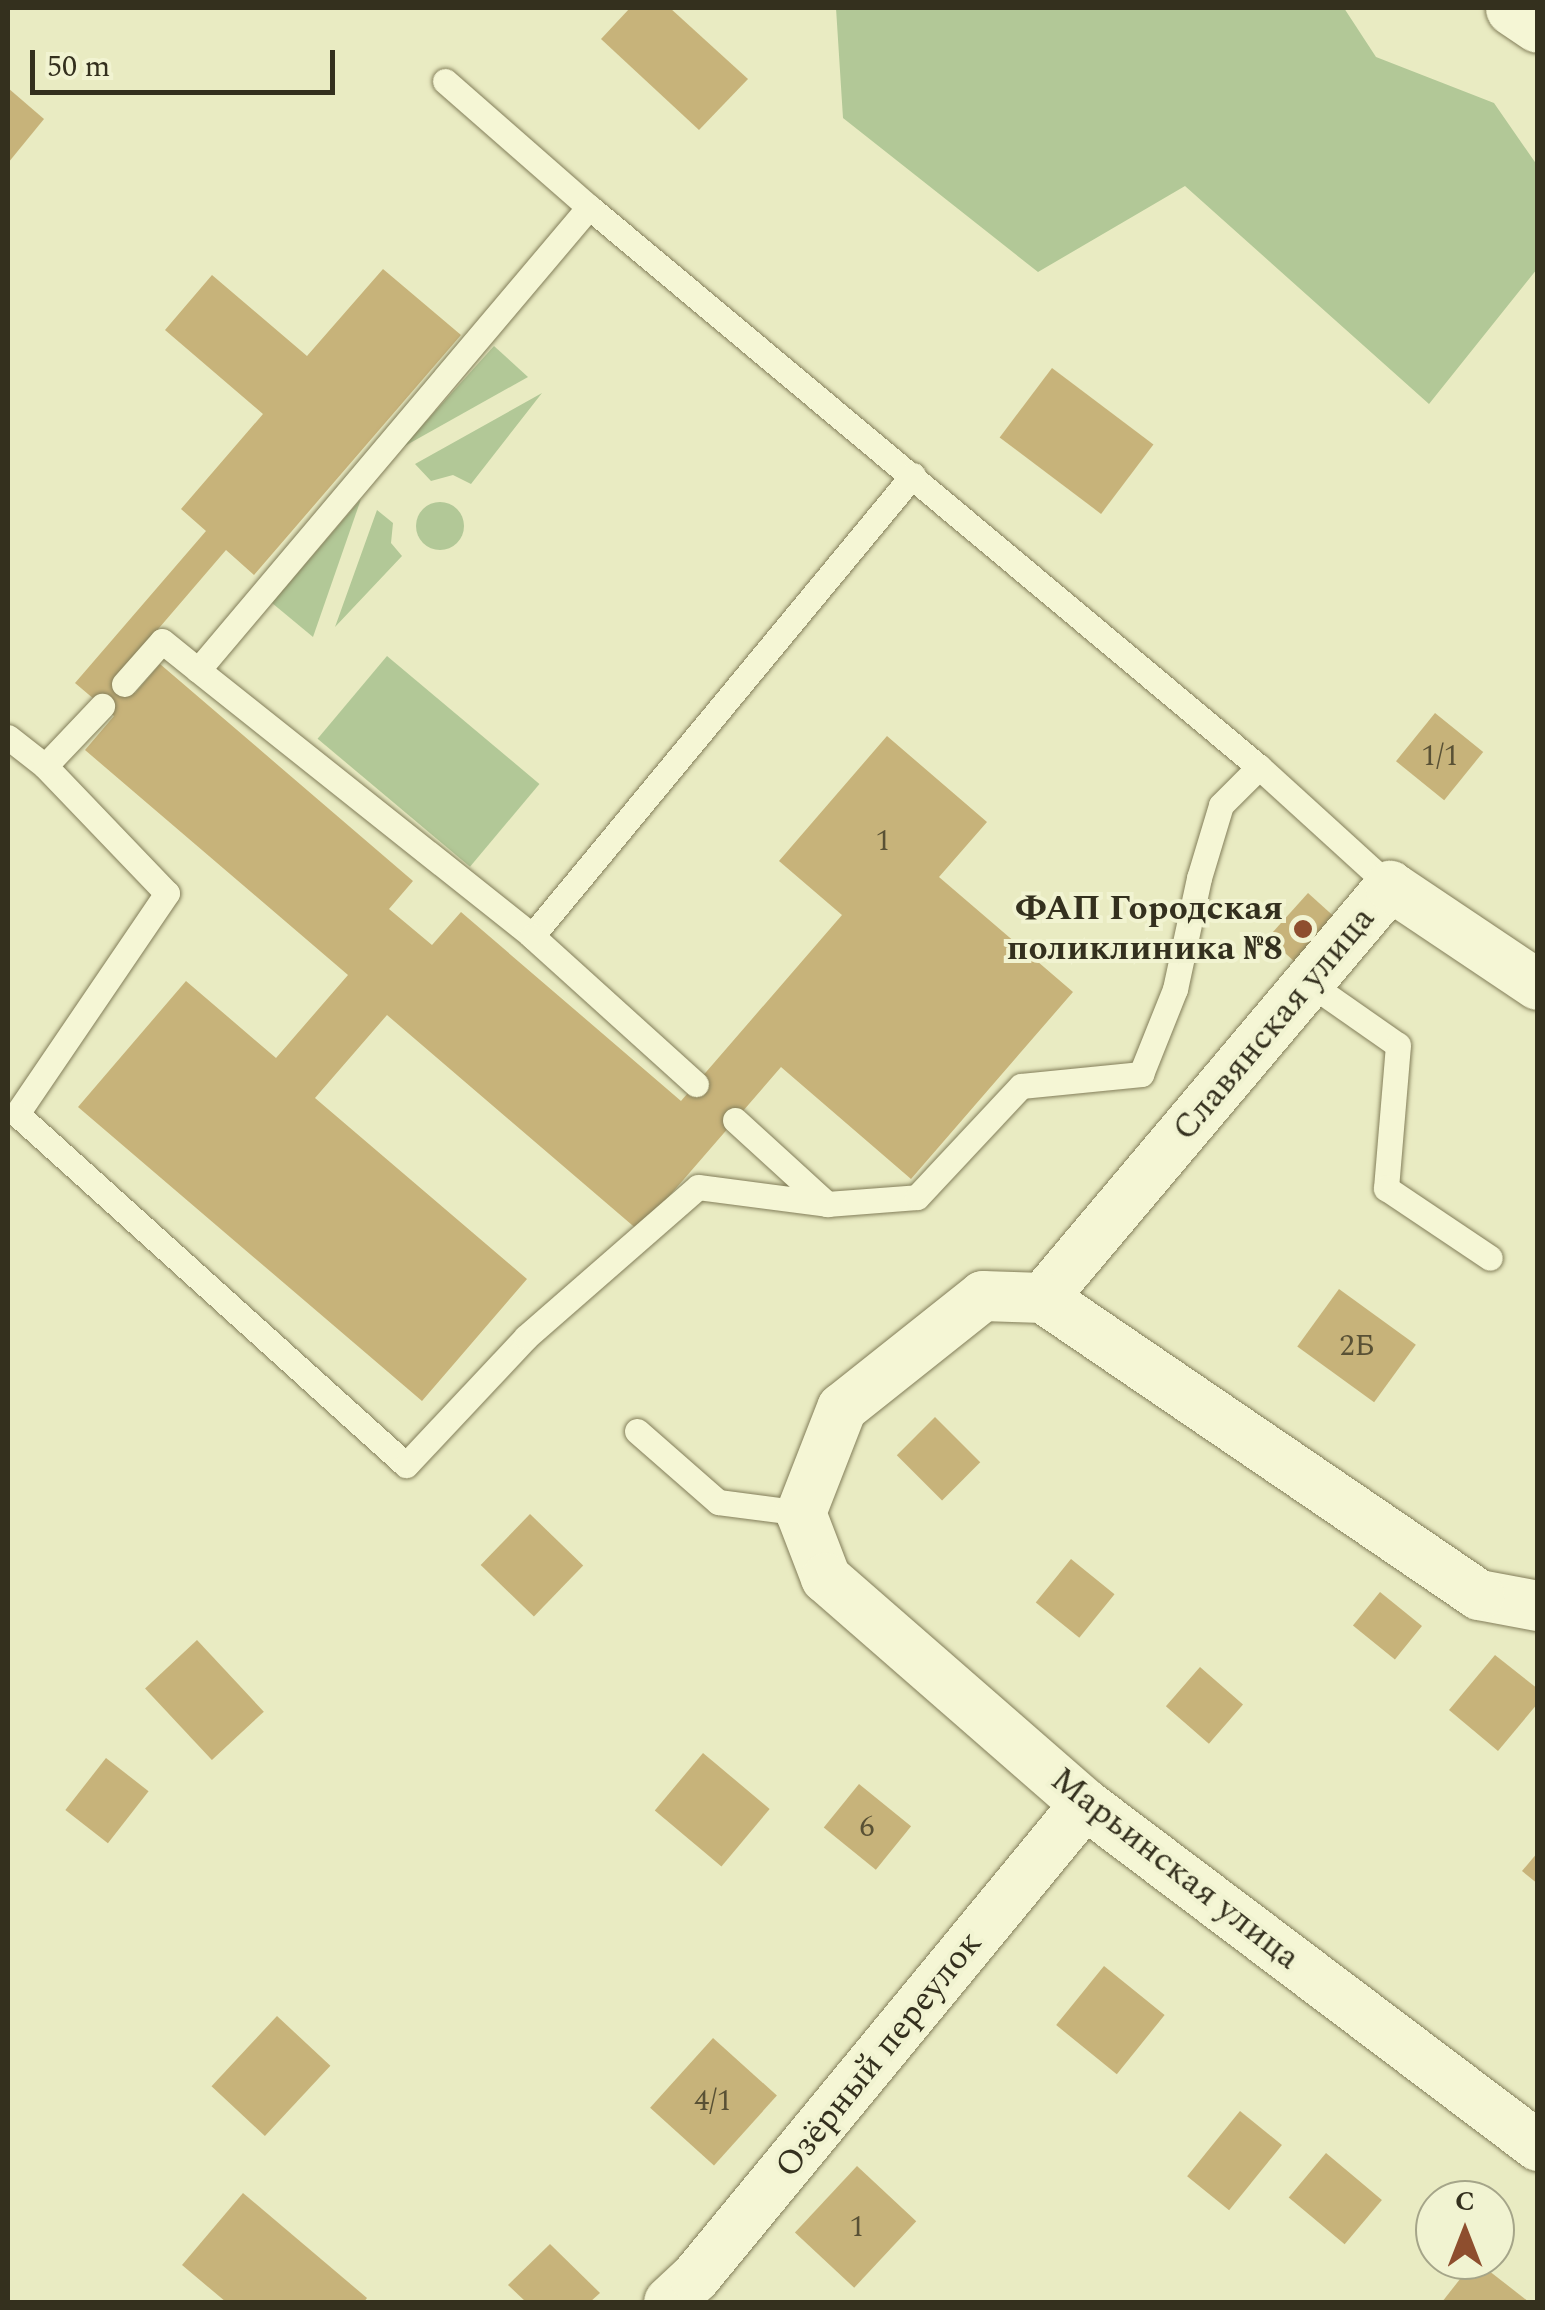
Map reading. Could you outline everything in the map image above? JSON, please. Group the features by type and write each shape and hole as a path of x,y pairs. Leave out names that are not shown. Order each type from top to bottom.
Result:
{"street":[{"path":"1514,8 1538,25"},
{"name":"Славянская улица","path":"1044,1298 1390,886 1538,985"},
{"path":"801,1512 842,1408 983,1296 1044,1298 1479,1595 1538,1606"},
{"name":"Марьинская улица","path":"801,1512 826,1578 1085,1804 1538,2146"},
{"name":"Озёрный переулок","path":"696,2294 1085,1804"}],"lane":[{"path":"445,81 589,207 1259,766 1390,886"},
{"path":"198,670 589,207"},
{"path":"532,936 914,475"},
{"path":"124,684 162,640 532,936 696,1084"},
{"path":"45,766 102,706"},
{"path":"8,737 45,766 167,893 17,1114 406,1465 526,1337 698,1187 828,1204 918,1197 1021,1086 1141,1074 1176,989 1199,878 1221,805 1259,766"},
{"path":"1309,983 1398,1045 1386,1188 1490,1258"},
{"path":"735,1120 828,1204"},
{"path":"638,1430 718,1502 801,1512"}],"green space":[{"path":"836,8 1344,8 1376,57 1494,103 1537,165 1537,269 1429,404 1185,186 1038,272 843,118"},
{"path":"494,346 528,377 403,447"},
{"path":"542,393 471,484 453,475 431,481 415,464"},
{"path":"361,499 313,637 272,603"},
{"path":"440,502 457,509 464,526 457,543 440,550 423,543 416,526 423,509"},
{"path":"377,510 393,523 391,543 402,556 335,627"},
{"path":"387,656 539,784 470,867 318,739"}],"building":[{"path":"630,8 670,8 748,79 699,130 601,39"},
{"path":"8,88 44,119 8,163"},
{"path":"383,269 461,335 254,575 226,550 117,677 135,693 160,664 413,881 389,909 432,945 461,912 681,1101 842,915 779,861 887,736 987,822 939,877 1073,992 911,1179 781,1067 639,1231 387,1015 315,1098 527,1279 422,1401 78,1107 186,981 276,1058 348,975 85,750 114,716 75,683 206,531 181,509 263,414 165,330 212,275 307,356"},
{"path":"1052,368 1153,444 1101,514 1000,437"},
{"path":"1435,713 1483,752 1444,800 1396,761"},
{"name":"ФАП Городская поликлиника №8","path":"1308,893 1336,918 1296,963 1268,938"},
{"path":"1339,1289 1416,1345 1374,1402 1297,1346"},
{"path":"935,1417 980,1462 942,1500 897,1455"},
{"path":"530,1514 583,1565 534,1616 481,1565"},
{"path":"1071,1559 1115,1594 1079,1638 1036,1603"},
{"path":"1380,1592 1422,1626 1395,1659 1353,1625"},
{"path":"197,1640 264,1712 212,1760 145,1688"},
{"path":"1495,1655 1538,1689 1538,1703 1498,1751 1449,1710"},
{"path":"1200,1667 1243,1704 1209,1744 1166,1706"},
{"path":"703,1753 770,1809 721,1866 655,1810"},
{"path":"106,1758 149,1791 108,1843 65,1810"},
{"path":"859,1784 911,1826 876,1870 824,1828"},
{"path":"1538,1852 1538,1884 1522,1871"},
{"path":"1104,1966 1165,2015 1117,2074 1056,2025"},
{"path":"277,2016 330,2066 265,2136 212,2086"},
{"path":"713,2038 777,2096 714,2165 650,2108"},
{"path":"1240,2111 1282,2145 1229,2210 1187,2176"},
{"path":"1326,2153 1382,2200 1345,2244 1289,2197"},
{"path":"857,2166 916,2221 854,2288 795,2233"},
{"path":"243,2193 367,2298 364,2302 226,2302 182,2265"},
{"path":"550,2244 600,2293 590,2302 526,2302 508,2285"},
{"path":"1459,2280 1501,2280 1529,2302 1442,2302"}],"place":[{"name":"ФАП Городская поликлиника №8","path":"1303,929"}]}
